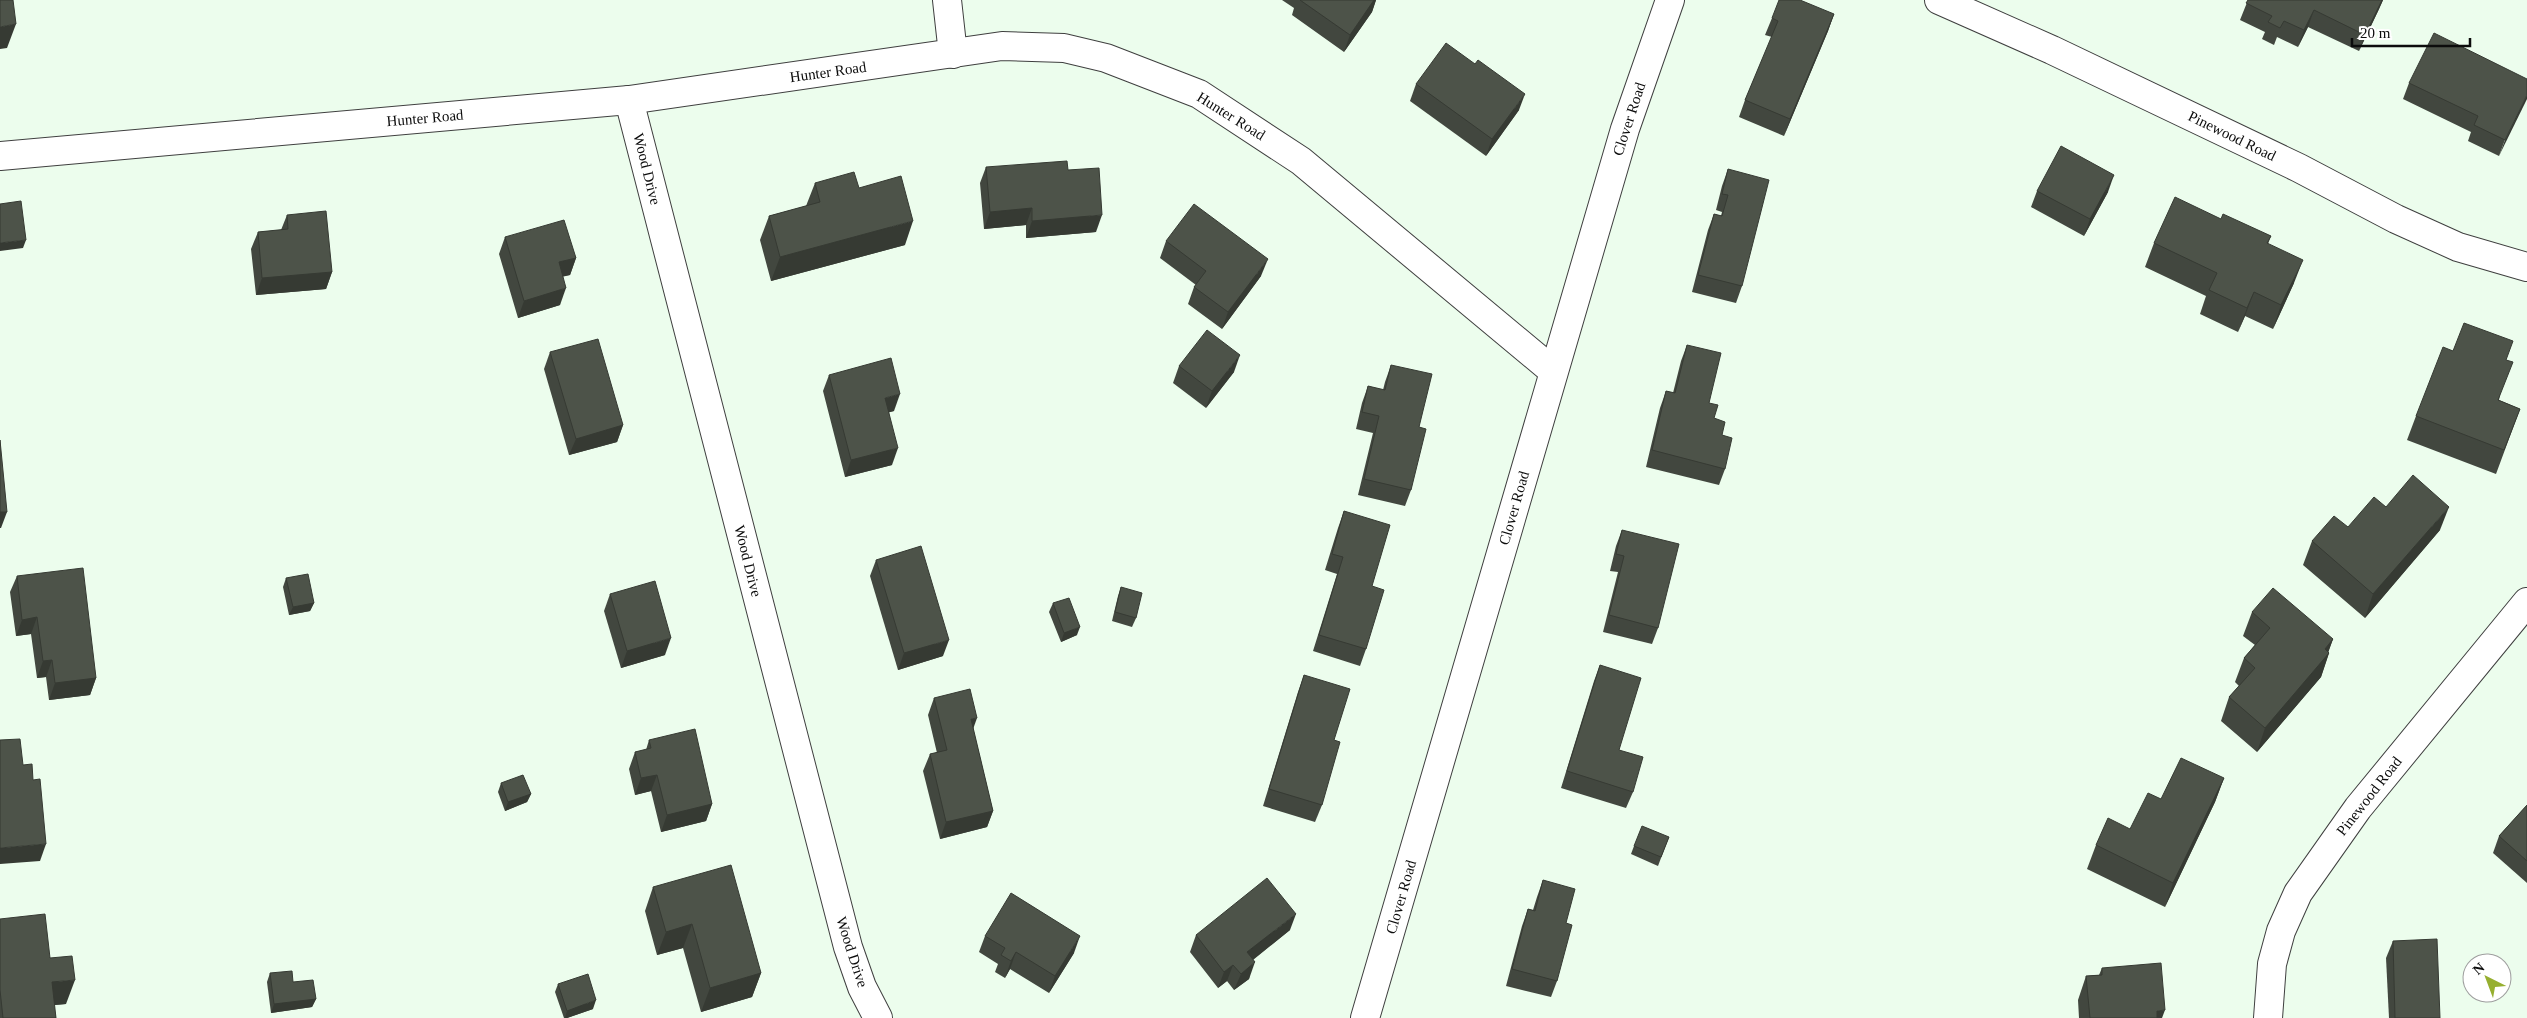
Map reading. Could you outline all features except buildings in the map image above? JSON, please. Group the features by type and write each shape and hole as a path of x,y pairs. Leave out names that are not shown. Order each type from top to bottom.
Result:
{"street":[{"path":"947,0 953,54"},
{"name":"Clover Road","path":"1366,1018 1625,129 1670,0"},
{"name":"Pinewood Road","path":"1939,0 2052,50 2299,168 2405,223 2458,247 2527,268"},
{"name":"Hunter Road","path":"0,156 629,100 1002,46 1064,48 1106,58 1199,94 1301,161 1554,371"},
{"name":"Wood Drive","path":"629,100 848,947 862,987 878,1018"},
{"name":"Pinewood Road","path":"2268,1018 2272,964 2281,931 2298,893 2358,808 2527,602"}]}
